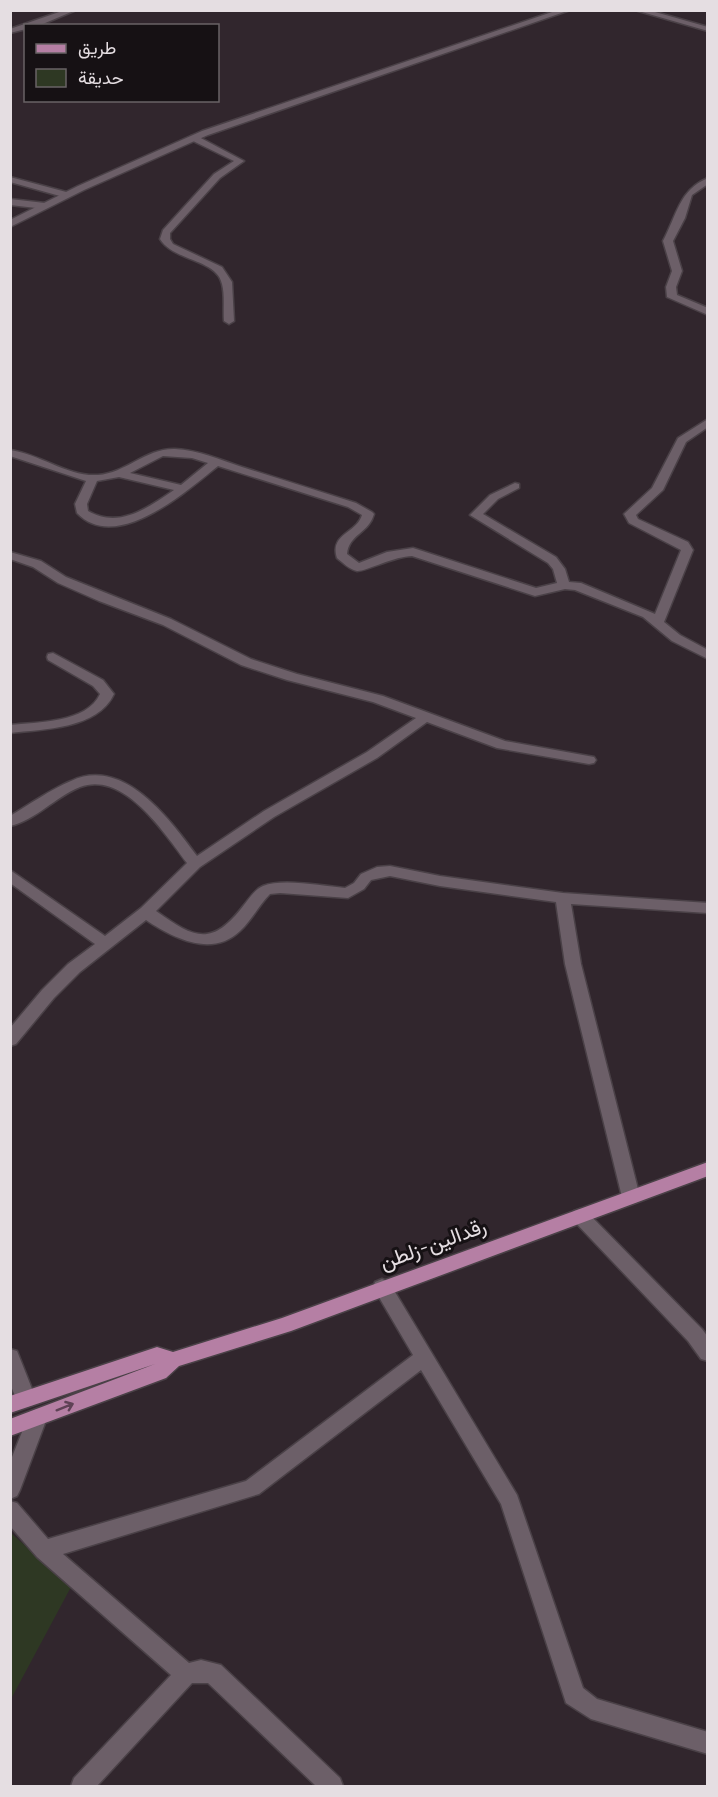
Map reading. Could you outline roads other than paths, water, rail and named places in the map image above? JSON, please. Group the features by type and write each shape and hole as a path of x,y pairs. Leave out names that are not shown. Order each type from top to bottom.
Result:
{"main road":[{"name":"رقدالين-زلطن","path":"10,1428 159,1372 173,1360 284,1325 708,1168"},
{"name":"رقدالين-زلطن","path":"18,1402 157,1355 173,1360"}],"street":[{"path":"35,24 73,10"},
{"path":"10,224 67,195 194,138 567,10"},
{"path":"638,10 708,28"},
{"path":"194,138 240,161 217,176 166,232 165,239 169,246 219,270 227,282 229,321"},
{"path":"10,179 67,195"},
{"path":"708,180 688,195 680,218 668,241 678,271 671,287 672,297 708,312"},
{"path":"10,202 45,206"},
{"path":"658,622 687,550 684,545 633,520 630,514 657,490 682,440 708,422"},
{"path":"10,453 27,456 69,473 93,478 117,473 150,456 170,451 217,462 351,506 368,514 364,525 345,537 341,544 341,555 358,568 382,556 397,552 413,552 535,592 552,590 564,585 577,586 625,603 647,614 676,638 708,655"},
{"path":"93,478 81,507 88,518 100,523 121,522 144,514 217,462"},
{"path":"117,473 181,488"},
{"path":"514,486 494,497 476,515 552,560 559,569 564,585"},
{"path":"10,555 37,564 62,580 103,598 167,622 246,662 292,677 378,699 424,718 502,745 589,760"},
{"path":"10,729 81,717 99,709 106,700 107,694 98,683 53,657"},
{"path":"10,1040 48,994 74,968 146,912 195,864 269,814 372,755 424,718"},
{"path":"10,822 77,783 86,780 102,782 123,788 145,802 195,864"},
{"path":"146,912 162,924 192,937 206,940 219,938 234,929 266,890 280,888 348,893 359,886 366,877 377,872 390,871 440,881 563,898 708,908"},
{"path":"10,875 105,944"},
{"path":"563,898 573,964 631,1197"},
{"path":"580,1216 701,1334 708,1353"},
{"path":"382,1287 510,1501 574,1695 591,1708 708,1743"},
{"path":"10,1357 18,1402"},
{"path":"44,1550 252,1488 424,1357"},
{"path":"10,1490 37,1418"},
{"path":"10,1510 44,1550 186,1674"},
{"path":"82,1786 186,1674 201,1671 213,1673 332,1786"}]}
